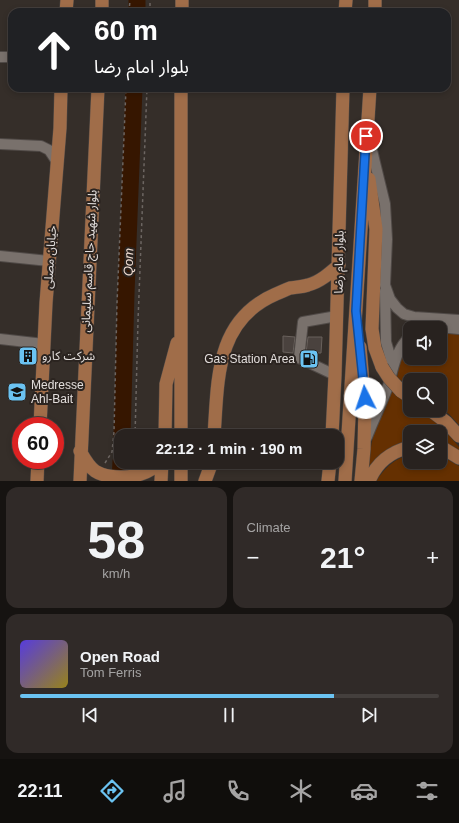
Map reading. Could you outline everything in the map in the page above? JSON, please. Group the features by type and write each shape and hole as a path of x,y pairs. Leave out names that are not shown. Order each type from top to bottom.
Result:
{"main road":[{"name":"خیابان مصلی","path":"40,417 49,261 60,128 61,92"},
{"name":"بلوار شهید حاج قاسم سلیمانی","path":"80,481 80,451 98,92"},
{"path":"181,92 182,429"},
{"name":"بلوار امام رضا","path":"332,429 336,375 343,92"},
{"name":"بلوار امام رضا","path":"345,481 366,125 370,92"},
{"path":"365,148 376,229 372,329 374,348 387,367 389,378 403,391"},
{"path":"215,429 222,355 227,340 244,316 253,307 273,295 289,288 309,285 319,281 339,265"},
{"path":"356,311 364,390 364,449 361,481"},
{"path":"165,429 166,384 182,323"},
{"path":"439,417 459,436"},
{"path":"369,481 382,460 398,450 403,449"},
{"path":"80,451 87,464 94,471 104,475 138,476 152,469"},
{"path":"447,451 459,458"},
{"path":"37,481 38,469"},
{"path":"160,481 161,469"},
{"path":"181,469 181,481"},
{"path":"205,481 209,469"},
{"path":"328,481 329,469"}],"street":[{"path":"364,449 374,418 387,388 385,285 387,239 385,204 366,125"},
{"path":"0,144 41,146 49,150 57,162"},
{"path":"0,256 49,261"},
{"path":"385,285 390,299 404,314 414,317 459,320"},
{"path":"336,375 299,358 303,322 337,316"},
{"path":"447,328 459,329"},
{"path":"0,339 44,344"},
{"path":"387,367 403,344"}],"path":[{"path":"94,471 106,462 112,452 126,92"},
{"path":"135,429 147,92"}],"shaded area":[{"path":"447,333 459,334 459,425 447,413 447,373 403,373 403,382 397,377 403,352 403,365 447,365"},
{"path":"392,391 403,400 403,417 429,417 439,425 403,425 403,446 378,458 367,470 373,436"},
{"path":"447,433 459,447 459,452 447,446"},
{"path":"403,457 403,469 447,469 447,459 459,466 459,481 376,481 391,464"}],"building":[{"path":"283,336 295,337 293,353 283,352"},
{"path":"308,337 322,337 321,353 306,353"},
{"name":"شرکت کارو","path":"24,350 34,350 32,361 24,362"}],"waterway":[{"name":"Qom","path":"137,0 137,8"},
{"name":"Qom","path":"122,429 134,92"},
{"name":"Qom","path":"120,481 121,469"}],"place":[{"name":"شرکت کارو","path":"28,356"},
{"name":"Gas Station Area","path":"309,359"},
{"name":"Medresse Ahl-Bait","path":"17,392"}],"route":[{"path":"365,398 356,311 366,136"}]}
